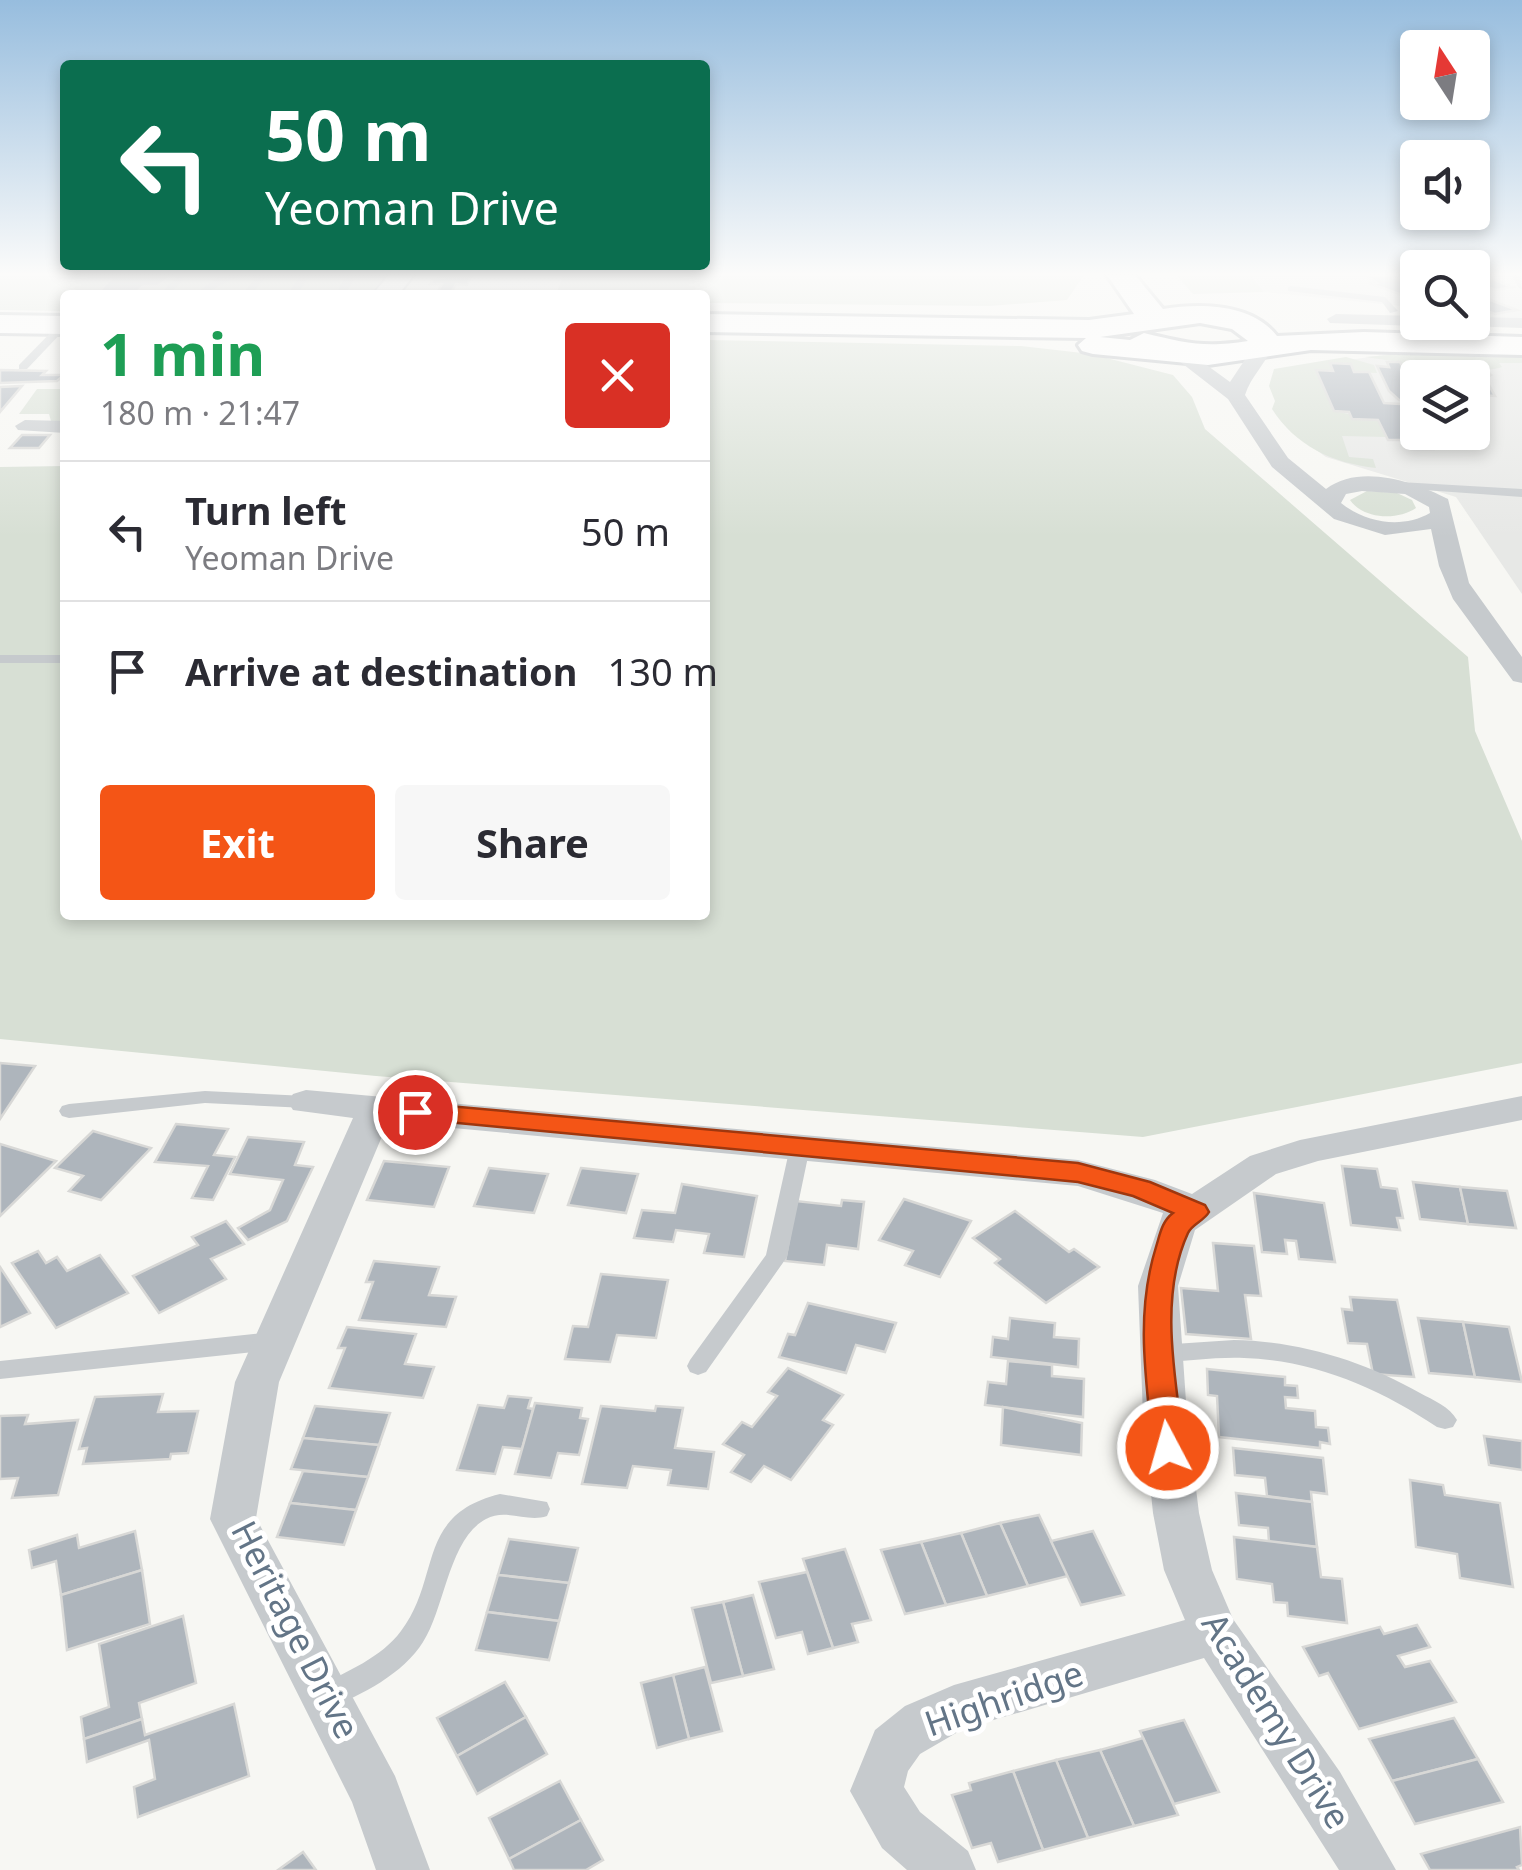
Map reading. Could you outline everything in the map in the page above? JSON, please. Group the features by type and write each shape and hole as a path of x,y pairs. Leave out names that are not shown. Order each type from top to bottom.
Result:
{"street":[{"path":"1189,362 1235,395 1294,476 1329,502 1336,512 1423,540 1446,558 1464,598 1522,675"},
{"path":"1235,395 1243,372 1254,362"},
{"path":"25,427 60,427"},
{"path":"1276,452 1321,469 1428,495 1442,513 1449,548 1446,558"},
{"path":"1329,502 1334,492 1346,486 1395,485"},
{"path":"1390,528 1421,526 1442,513"},
{"path":"306,1102 1078,1172 1141,1189 1196,1212"},
{"name":"Heritage Drive","path":"376,1108 257,1382 233,1520 376,1794 403,1870"},
{"name":"Academy Drive","path":"1369,1870 1321,1790 1215,1634 1188,1570 1176,1513 1158,1354 1158,1286 1177,1223 1263,1165 1313,1149 1522,1108"},
{"name":"Highridge","path":"950,1870 900,1830 876,1791 884,1755 914,1726 954,1708 1215,1634"}],"lane":[{"path":"22,367 26,362"},
{"path":"1395,485 1516,493"},
{"path":"1442,513 1468,499 1516,493"},
{"path":"0,659 60,660"},
{"path":"69,1111 205,1097 306,1102"},
{"path":"698,1366 776,1257 800,1147"},
{"path":"0,1370 275,1340"},
{"path":"1158,1354 1254,1349 1295,1356 1352,1373 1425,1406 1445,1420"},
{"path":"328,1696 392,1660 406,1646 418,1630 459,1525 476,1510 500,1504 538,1510"}],"shaded area":[{"path":"710,362 1123,362 1173,375 1192,397 1205,429 1468,657 1475,731 1522,841 1522,1063 1143,1137 376,1076 0,1039 0,467 60,466 60,920 710,920"},
{"path":"1314,362 1364,362 1374,365 1377,373 1354,372 1350,364 1331,363 1333,371 1317,371 1334,411 1378,420 1386,437 1342,436 1349,457 1373,459 1376,468 1330,457 1292,433 1272,409 1275,401 1269,386 1274,369"},
{"path":"1334,362 1400,362 1400,450 1490,450 1490,362 1522,362 1522,594 1456,497 1326,457 1298,437 1274,371"},
{"path":"1490,362 1522,362 1499,363 1502,367 1492,369"},
{"path":"37,389 60,389 60,422 51,421 49,414 19,414"},
{"path":"1367,491 1397,493 1412,500 1416,508 1400,515 1381,516 1363,511 1350,500"}],"building":[{"path":"1400,362 1400,400 1389,391 1377,366"},
{"path":"1330,363 1351,364 1354,372 1369,372 1384,403 1400,404 1400,440 1388,440 1378,420 1352,419 1349,412 1334,411 1316,370 1333,371"},
{"path":"0,370 60,375 57,381 0,383"},
{"path":"22,386 0,412 0,387"},
{"path":"22,435 50,435 39,448 10,448"},
{"path":"0,1063 35,1066 0,1119"},
{"path":"176,1124 228,1129 214,1155 235,1157 213,1200 192,1198 208,1166 155,1162"},
{"path":"93,1131 151,1148 101,1200 69,1191 83,1176 55,1168"},
{"path":"248,1137 304,1142 295,1165 313,1167 287,1221 248,1240 238,1228 270,1210 283,1180 230,1174"},
{"path":"0,1144 56,1161 0,1216"},
{"path":"384,1161 449,1167 434,1207 367,1200"},
{"path":"1342,1166 1377,1169 1381,1187 1397,1189 1403,1218 1397,1218 1400,1230 1351,1225"},
{"path":"489,1168 548,1174 534,1213 474,1206"},
{"path":"581,1168 638,1174 626,1213 568,1205"},
{"path":"1413,1182 1460,1187 1468,1224 1420,1219"},
{"path":"682,1184 757,1196 744,1257 704,1253 709,1234 676,1230 673,1242 634,1238 642,1210 675,1213"},
{"path":"1460,1187 1507,1191 1516,1228 1468,1224"},
{"path":"1254,1193 1324,1203 1335,1262 1299,1259 1296,1241 1285,1240 1287,1254 1262,1252"},
{"path":"904,1199 971,1221 940,1277 905,1265 913,1251 879,1240"},
{"path":"842,1200 864,1202 858,1249 827,1245 824,1265 785,1261 796,1201 841,1206"},
{"path":"1015,1211 1069,1252 1074,1249 1099,1267 1046,1303 995,1263 1000,1259 973,1238"},
{"path":"226,1221 244,1244 211,1259 226,1279 159,1313 133,1276 198,1245 192,1237"},
{"path":"1213,1243 1254,1246 1261,1296 1245,1295 1251,1339 1186,1334 1181,1288 1218,1291"},
{"path":"38,1251 46,1263 57,1257 67,1271 100,1255 128,1293 56,1328 12,1263"},
{"path":"374,1261 439,1267 429,1295 456,1297 446,1327 359,1320 373,1282 366,1282"},
{"path":"0,1267 30,1313 0,1327"},
{"path":"601,1274 668,1280 656,1338 617,1335 610,1362 565,1359 573,1326 588,1327"},
{"path":"1350,1297 1397,1300 1414,1377 1373,1374 1367,1344 1348,1343 1342,1309 1352,1310"},
{"path":"808,1303 896,1323 885,1352 856,1345 846,1373 779,1357 788,1334 795,1335"},
{"path":"1010,1318 1055,1323 1054,1337 1079,1339 1078,1367 991,1357 993,1337 1008,1339"},
{"path":"1418,1318 1463,1322 1475,1377 1429,1373"},
{"path":"1463,1322 1509,1327 1522,1382 1475,1377"},
{"path":"347,1327 416,1334 405,1364 434,1367 423,1398 329,1388 345,1348 338,1348"},
{"path":"1008,1361 1052,1365 1052,1376 1084,1379 1083,1417 985,1405 988,1382 1006,1384"},
{"path":"788,1368 843,1395 823,1420 833,1425 791,1480 764,1466 751,1482 731,1472 744,1455 723,1444 742,1422 752,1427 777,1396 768,1392"},
{"path":"1207,1369 1285,1377 1285,1385 1297,1386 1298,1398 1285,1397 1286,1408 1315,1411 1316,1427 1328,1428 1330,1444 1320,1442 1320,1448 1219,1437 1217,1396 1208,1395"},
{"path":"163,1394 158,1412 198,1411 188,1453 171,1454 170,1459 83,1464 87,1448 79,1449 95,1397"},
{"path":"508,1396 531,1398 528,1408 533,1409 522,1449 503,1447 495,1474 457,1470 478,1405 504,1408"},
{"path":"535,1403 582,1408 580,1418 588,1419 579,1455 558,1453 551,1478 515,1474"},
{"path":"315,1406 390,1413 379,1445 303,1438"},
{"path":"601,1406 655,1411 656,1406 683,1408 675,1448 714,1452 708,1489 668,1485 671,1470 633,1466 627,1488 582,1484"},
{"path":"1003,1407 1082,1423 1081,1455 1001,1445"},
{"path":"28,1415 25,1424 78,1420 58,1495 12,1498 18,1478 0,1479 0,1416"},
{"path":"1484,1436 1522,1441 1522,1470 1489,1465"},
{"path":"303,1438 379,1445 368,1477 291,1469"},
{"path":"1233,1448 1323,1458 1327,1494 1311,1492 1312,1502 1267,1496 1265,1478 1235,1475"},
{"path":"303,1471 368,1477 356,1510 290,1503"},
{"path":"1410,1480 1443,1485 1445,1495 1500,1503 1513,1587 1460,1578 1457,1554 1416,1547"},
{"path":"1236,1493 1312,1502 1317,1547 1269,1542 1268,1528 1239,1525"},
{"path":"290,1503 356,1510 344,1545 277,1537"},
{"path":"1039,1515 1068,1576 1028,1586 1000,1523"},
{"path":"1000,1523 1028,1586 987,1596 961,1533"},
{"path":"135,1531 142,1570 61,1595 56,1561 32,1568 29,1550 77,1535 79,1548"},
{"path":"1093,1531 1124,1595 1081,1605 1051,1541"},
{"path":"961,1533 987,1596 946,1605 921,1542"},
{"path":"1234,1537 1317,1547 1321,1577 1342,1579 1347,1623 1288,1616 1287,1603 1274,1602 1272,1584 1237,1579"},
{"path":"509,1539 578,1548 569,1583 498,1575"},
{"path":"921,1542 946,1605 905,1614 881,1550"},
{"path":"845,1549 871,1620 852,1624 858,1642 833,1648 803,1559"},
{"path":"142,1570 150,1624 67,1650 61,1595"},
{"path":"807,1572 833,1648 808,1654 802,1632 776,1638 759,1582"},
{"path":"498,1575 569,1583 559,1621 487,1612"},
{"path":"753,1595 774,1669 743,1676 723,1602"},
{"path":"723,1602 743,1676 711,1683 692,1608"},
{"path":"487,1612 559,1621 549,1660 476,1650"},
{"path":"183,1616 196,1683 139,1703 142,1719 84,1739 81,1717 109,1707 99,1644"},
{"path":"1417,1625 1430,1647 1398,1656 1405,1667 1430,1661 1456,1702 1359,1729 1328,1673 1319,1676 1303,1647 1380,1627 1384,1634"},
{"path":"705,1667 722,1731 689,1739 673,1675"},
{"path":"673,1675 689,1739 657,1748 641,1683"},
{"path":"505,1682 526,1717 457,1756 437,1718"},
{"path":"234,1704 249,1776 138,1817 134,1787 155,1779 149,1740 87,1762 84,1739 142,1719 145,1735"},
{"path":"526,1717 547,1754 477,1794 457,1756"},
{"path":"1454,1718 1478,1759 1392,1781 1369,1739"},
{"path":"1184,1720 1219,1792 1174,1804 1140,1731"},
{"path":"1143,1738 1178,1815 1134,1826 1100,1750"},
{"path":"1100,1750 1134,1826 1088,1838 1056,1760"},
{"path":"1478,1759 1503,1802 1415,1824 1392,1781"},
{"path":"1056,1760 1088,1838 1043,1850 1013,1771"},
{"path":"1013,1771 1043,1850 998,1862 991,1843 972,1848 952,1795 971,1790 969,1783"},
{"path":"560,1781 581,1820 509,1859 489,1818"},
{"path":"581,1820 603,1860 586,1870 514,1870 509,1859"},
{"path":"1520,1827 1519,1870 1430,1870 1421,1854"},
{"path":"303,1852 316,1870 278,1870"}],"route":[{"path":"415,1112 1078,1172 1141,1189 1196,1212 1177,1223 1158,1286 1158,1354 1168,1448"}]}
